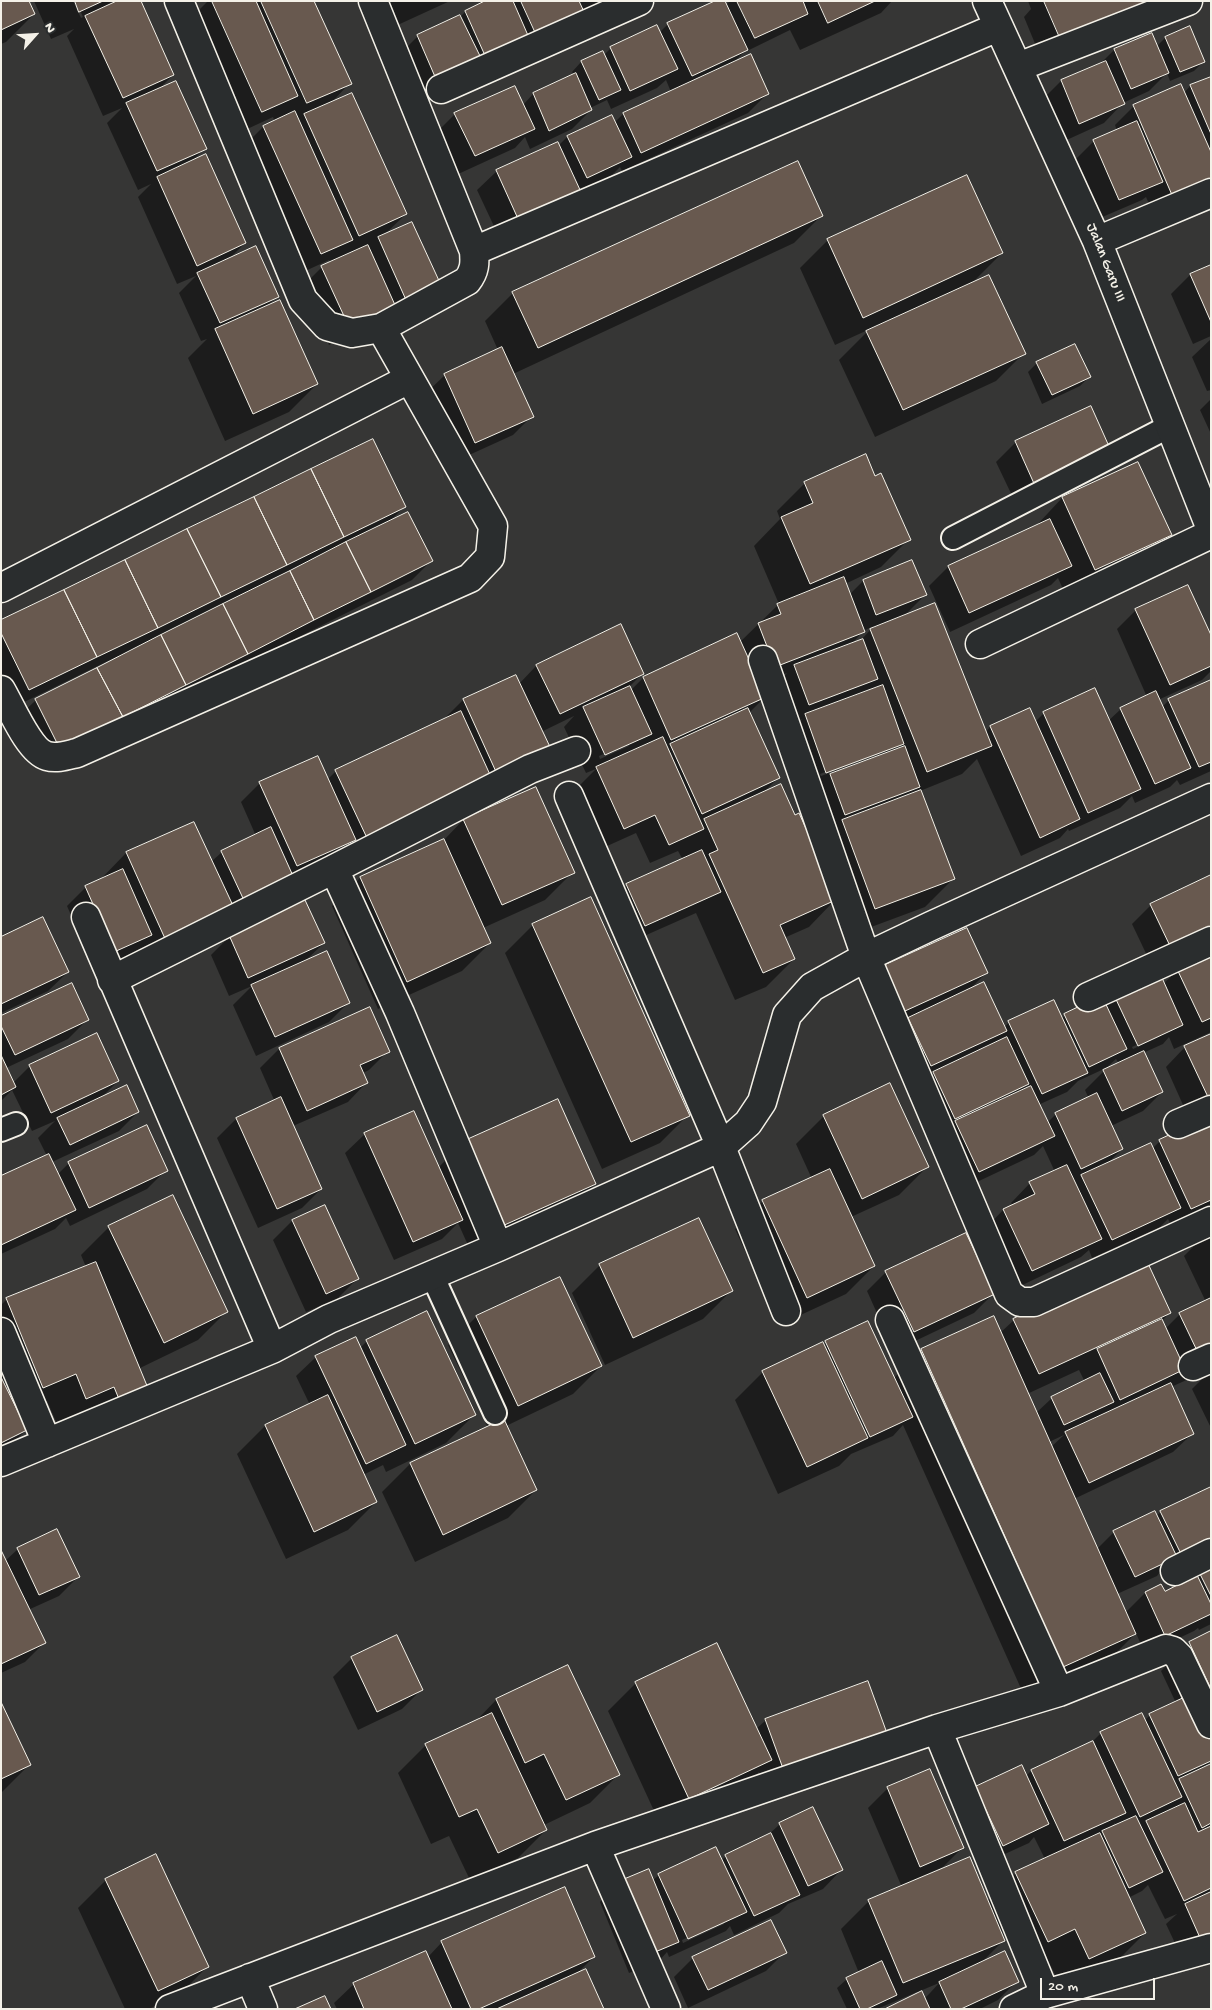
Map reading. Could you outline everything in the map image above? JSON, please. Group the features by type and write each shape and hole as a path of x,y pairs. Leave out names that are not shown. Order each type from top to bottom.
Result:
{"street":[{"path":"179,1 303,300 327,326 352,333 381,328 467,281 472,275 475,265 474,251 373,1"},
{"path":"441,89 639,1"},
{"name":"Jalan Garu III","path":"986,1 1098,241 1211,529"},
{"path":"1018,67 1188,1"},
{"path":"474,251 998,27"},
{"path":"1098,241 1211,193"},
{"path":"1,690 34,749 46,756 58,757 77,753 470,578 490,557 493,526 381,328"},
{"path":"1,588 409,379"},
{"path":"980,644 1211,534"},
{"path":"763,660 866,957 1009,1294 1020,1302 1034,1302 1211,1221"},
{"path":"112,980 530,769 576,751"},
{"path":"569,796 721,1147 786,1311"},
{"path":"1,1462 272,1349 329,1319 432,1276 721,1147 748,1124 762,1102 787,1016 812,987 866,957 931,926 1211,798"},
{"path":"334,869 400,1014 498,1247"},
{"path":"86,916 272,1349"},
{"path":"1088,997 1211,941"},
{"path":"1178,1124 1211,1110"},
{"path":"890,1320 1059,1692"},
{"path":"1,1332 47,1443"},
{"path":"1175,1571 1211,1553"},
{"path":"170,2009 596,1846 937,1729 1059,1692 1166,1649 1173,1651 1179,1657 1211,1724"},
{"path":"937,1729 1044,1994"},
{"path":"596,1846 666,2009"},
{"path":"1014,2009 1044,1994 1211,1948"},
{"path":"250,1978 263,2009"}],"lane":[{"path":"953,538 1170,426"},
{"path":"432,1276 495,1413"}],"building":[{"path":"1,1 29,1 35,14 1,30"},
{"path":"75,1 103,1 79,12"},
{"path":"117,1 141,1 174,75 123,98 85,16"},
{"path":"212,1 256,1 298,96 262,112"},
{"path":"261,1 314,1 352,84 307,103"},
{"path":"485,1 513,1 530,40 487,60 465,11"},
{"path":"521,1 579,1 586,16 538,38"},
{"path":"715,1 725,1 748,50 692,76 667,23"},
{"path":"737,1 803,1 808,14 755,38"},
{"path":"818,1 875,1 828,23"},
{"path":"1044,1 1151,1 1061,40"},
{"path":"460,15 481,58 436,79 417,35"},
{"path":"657,25 678,69 630,91 610,47"},
{"path":"1190,26 1205,62 1180,72 1165,37"},
{"path":"1152,33 1169,73 1131,89 1114,49"},
{"path":"603,51 621,90 599,100 581,61"},
{"path":"751,54 769,94 641,153 623,113"},
{"path":"1106,61 1125,104 1079,124 1061,80"},
{"path":"576,73 592,110 549,131 533,93"},
{"path":"1211,77 1211,134 1190,85"},
{"path":"176,81 207,149 157,171 126,103"},
{"path":"1181,84 1211,152 1211,178 1172,195 1133,105"},
{"path":"515,86 535,129 475,156 454,113"},
{"path":"352,93 407,214 359,236 304,114"},
{"path":"295,111 353,240 321,254 263,126"},
{"path":"612,115 632,157 587,178 567,136"},
{"path":"1137,121 1163,182 1119,200 1093,140"},
{"path":"558,142 581,192 519,221 496,170"},
{"path":"206,154 246,243 197,266 157,177"},
{"path":"798,161 823,216 538,348 512,292"},
{"path":"967,175 1003,253 863,318 827,239"},
{"path":"412,222 441,285 406,300 378,237"},
{"path":"368,245 395,305 349,327 321,266"},
{"path":"256,246 279,297 220,323 197,273"},
{"path":"1211,265 1211,322 1190,274"},
{"path":"989,275 1026,354 903,410 866,331"},
{"path":"280,300 318,384 253,414 215,329"},
{"path":"1075,344 1091,377 1052,395 1036,362"},
{"path":"502,347 534,417 475,443 444,374"},
{"path":"1091,406 1112,453 1036,488 1015,441"},
{"path":"373,439 406,507 344,537 311,469"},
{"path":"866,454 875,476 881,473 911,540 810,584 781,517 813,503 804,482"},
{"path":"1138,462 1172,535 1095,570 1062,497"},
{"path":"311,469 344,537 287,565 254,497"},
{"path":"254,497 287,565 221,597 187,529"},
{"path":"408,512 433,561 371,592 346,542"},
{"path":"1050,519 1072,566 969,613 948,566"},
{"path":"187,529 221,597 158,628 125,560"},
{"path":"346,542 371,592 314,620 290,571"},
{"path":"125,560 158,628 97,657 64,590"},
{"path":"912,560 927,595 876,615 863,580"},
{"path":"290,571 314,620 248,654 223,604"},
{"path":"844,577 865,632 775,667 758,623 781,614 777,604"},
{"path":"1188,585 1211,635 1211,666 1170,685 1135,609"},
{"path":"64,590 97,657 29,690 1,633 1,620"},
{"path":"935,603 992,746 927,772 870,629"},
{"path":"223,604 248,654 186,685 161,635"},
{"path":"621,624 644,674 560,714 536,665"},
{"path":"737,633 766,697 671,740 643,677"},
{"path":"161,635 186,685 123,717 97,668"},
{"path":"863,639 878,679 809,705 794,665"},
{"path":"97,668 123,717 60,749 35,699"},
{"path":"516,675 551,749 497,774 463,699"},
{"path":"1211,680 1211,762 1199,767 1168,699"},
{"path":"883,685 904,744 826,773 805,714"},
{"path":"630,686 652,734 605,755 583,707"},
{"path":"1095,688 1141,789 1088,813 1043,712"},
{"path":"1156,691 1191,768 1155,784 1120,708"},
{"path":"748,708 780,778 702,814 670,744"},
{"path":"1030,708 1080,819 1040,838 990,726"},
{"path":"461,711 492,779 367,838 335,770"},
{"path":"663,737 704,829 669,845 655,815 624,829 596,767"},
{"path":"905,746 920,787 845,815 830,774"},
{"path":"318,756 356,840 297,866 259,782"},
{"path":"781,784 795,815 799,813 838,899 780,925 795,959 763,973 709,854 718,850 704,819"},
{"path":"536,787 575,873 502,905 463,819"},
{"path":"921,790 955,879 875,909 842,820"},
{"path":"194,822 236,912 167,943 126,852"},
{"path":"271,827 298,887 248,909 221,851"},
{"path":"444,839 491,943 407,982 360,877"},
{"path":"702,850 721,892 645,926 626,884"},
{"path":"123,869 152,935 114,952 85,886"},
{"path":"1211,875 1211,930 1171,948 1150,904"},
{"path":"591,897 690,1116 631,1142 532,924"},
{"path":"305,900 325,943 248,978 229,935"},
{"path":"43,917 69,972 1,1004 1,937"},
{"path":"967,928 988,973 905,1011 883,966"},
{"path":"327,951 350,1003 275,1037 251,985"},
{"path":"1211,953 1211,1018 1202,1022 1177,969"},
{"path":"1159,971 1183,1025 1138,1046 1113,993"},
{"path":"984,982 1007,1031 931,1066 908,1018"},
{"path":"72,983 89,1020 15,1055 1,1026 1,1016"},
{"path":"1102,996 1127,1049 1089,1067 1064,1014"},
{"path":"1054,1000 1088,1073 1042,1094 1008,1021"},
{"path":"370,1007 390,1052 360,1065 368,1083 307,1111 279,1048"},
{"path":"97,1033 119,1081 51,1113 29,1065"},
{"path":"1211,1034 1211,1096 1208,1097 1184,1046"},
{"path":"1007,1037 1029,1084 955,1119 933,1072"},
{"path":"1144,1051 1163,1092 1122,1111 1103,1070"},
{"path":"1,1055 16,1087 1,1095"},
{"path":"890,1083 929,1167 862,1199 823,1115"},
{"path":"127,1085 139,1112 70,1145 57,1118"},
{"path":"1031,1086 1055,1136 979,1172 955,1121"},
{"path":"1097,1093 1123,1149 1081,1169 1055,1113"},
{"path":"281,1097 322,1189 277,1209 236,1118"},
{"path":"558,1099 596,1184 500,1227 462,1142"},
{"path":"414,1111 463,1220 413,1242 364,1133"},
{"path":"1211,1116 1211,1200 1191,1209 1159,1140"},
{"path":"147,1125 168,1171 89,1208 68,1162"},
{"path":"1151,1143 1181,1208 1112,1240 1081,1175"},
{"path":"49,1154 76,1210 1,1245 1,1176"},
{"path":"1067,1165 1102,1239 1032,1271 1003,1209 1035,1194 1029,1182"},
{"path":"830,1169 875,1266 807,1298 762,1200"},
{"path":"173,1195 228,1312 164,1343 108,1226"},
{"path":"325,1205 359,1279 326,1294 292,1220"},
{"path":"699,1218 733,1291 633,1338 599,1264"},
{"path":"966,1233 995,1294 914,1332 885,1271"},
{"path":"1145,1257 1171,1313 1039,1374 1013,1319"},
{"path":"96,1262 150,1393 121,1404 114,1387 86,1399 76,1374 43,1388 6,1298"},
{"path":"560,1277 602,1366 518,1406 476,1316"},
{"path":"1211,1298 1211,1355 1201,1359 1179,1313"},
{"path":"427,1311 476,1415 415,1444 366,1340"},
{"path":"994,1316 1136,1634 1063,1667 921,1349"},
{"path":"1162,1319 1185,1369 1120,1400 1097,1349"},
{"path":"868,1321 913,1417 870,1437 825,1341"},
{"path":"356,1337 406,1445 366,1464 315,1356"},
{"path":"823,1342 868,1438 807,1467 762,1371"},
{"path":"1100,1373 1114,1402 1064,1425 1051,1397"},
{"path":"1,1377 27,1430 1,1443"},
{"path":"1171,1383 1194,1434 1089,1483 1065,1432"},
{"path":"328,1395 377,1502 314,1532 265,1425"},
{"path":"504,1419 537,1490 443,1535 410,1463"},
{"path":"1211,1487 1211,1540 1181,1554 1160,1511"},
{"path":"1155,1511 1177,1557 1135,1577 1113,1531"},
{"path":"57,1529 80,1577 39,1595 17,1548"},
{"path":"1,1550 46,1643 1,1664"},
{"path":"1211,1561 1211,1596 1197,1568"},
{"path":"1197,1575 1211,1604 1211,1614 1165,1636 1145,1592 1161,1584 1165,1591"},
{"path":"1211,1631 1211,1689 1189,1642"},
{"path":"397,1635 423,1690 377,1712 351,1657"},
{"path":"717,1643 772,1760 689,1799 635,1682"},
{"path":"568,1665 620,1775 566,1800 544,1754 525,1763 496,1699"},
{"path":"868,1681 888,1736 785,1774 765,1719"},
{"path":"1190,1695 1211,1740 1211,1761 1178,1776 1149,1714"},
{"path":"1,1702 31,1765 1,1779"},
{"path":"492,1713 547,1830 498,1853 477,1809 459,1817 425,1744"},
{"path":"1142,1713 1182,1797 1140,1817 1100,1732"},
{"path":"1093,1741 1126,1813 1064,1841 1031,1770"},
{"path":"1211,1764 1211,1823 1202,1828 1179,1779"},
{"path":"1022,1765 1049,1824 1003,1846 975,1787"},
{"path":"930,1769 964,1848 920,1867 887,1787"},
{"path":"1185,1803 1198,1832 1211,1826 1211,1888 1184,1901 1146,1821"},
{"path":"813,1807 843,1870 808,1886 779,1823"},
{"path":"1136,1816 1163,1872 1129,1888 1102,1831"},
{"path":"771,1833 800,1895 754,1916 725,1855"},
{"path":"1100,1833 1146,1933 1089,1959 1075,1929 1048,1942 1015,1872"},
{"path":"716,1847 747,1912 688,1939 658,1874"},
{"path":"156,1854 209,1967 158,1991 105,1879"},
{"path":"970,1857 1005,1941 903,1983 868,1900"},
{"path":"649,1869 679,1942 648,1955 618,1882"},
{"path":"565,1887 595,1957 479,2009 471,2009 441,1941"},
{"path":"1211,1892 1211,1935 1201,1940 1185,1904"},
{"path":"771,1920 787,1953 708,1990 692,1957"},
{"path":"426,1951 452,2009 364,2009 353,1983"},
{"path":"1005,1951 1019,1982 961,2009 951,2009 939,1982"},
{"path":"882,1961 897,1995 867,2009 860,2009 846,1978"},
{"path":"586,1969 604,2009 497,2009"},
{"path":"922,1991 930,2009 885,2009"},
{"path":"325,1996 331,2009 295,2009"}]}
